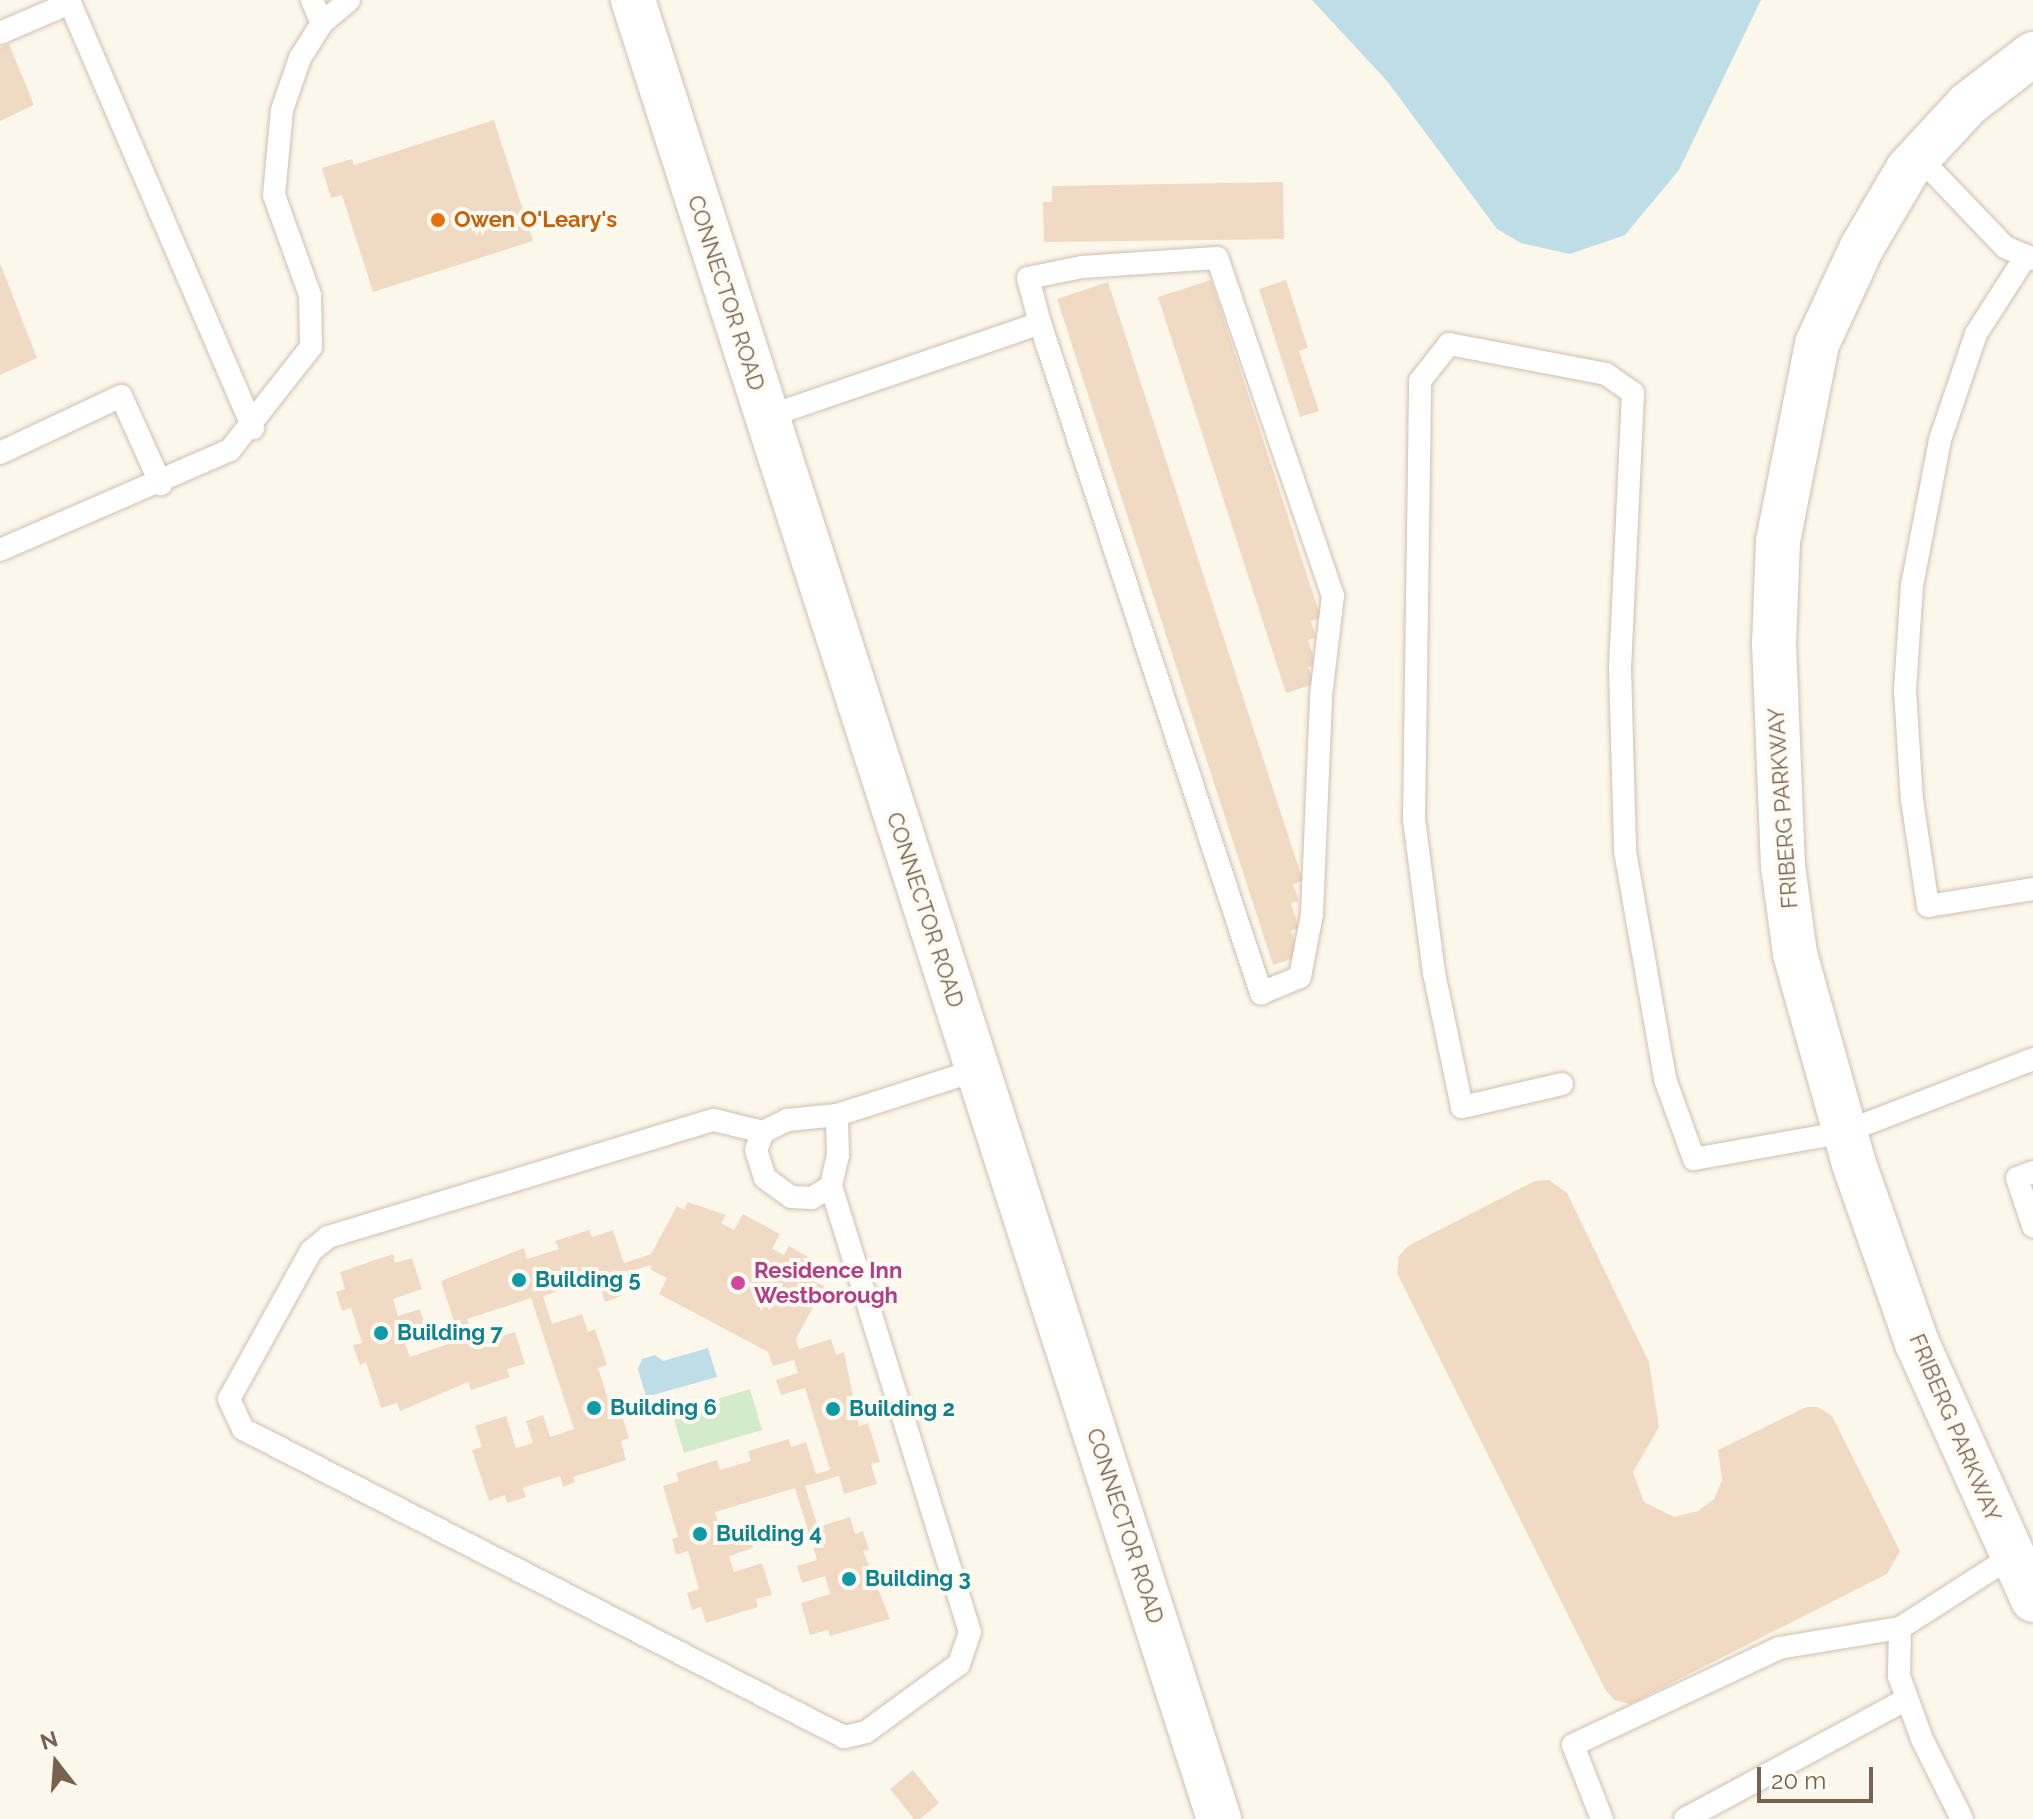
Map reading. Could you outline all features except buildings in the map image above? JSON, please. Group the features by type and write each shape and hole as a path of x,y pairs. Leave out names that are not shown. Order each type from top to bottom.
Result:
{"street":[{"name":"CONNECTOR ROAD","path":"633,0 1219,1819"},
{"name":"FRIBERG PARKWAY","path":"2033,54 1968,104 1919,157 1862,247 1817,344 1778,541 1774,643 1783,866 1795,954 1845,1132 1917,1343 2033,1600"}],"lane":[{"path":"312,0 322,23"},
{"path":"0,550 161,484 230,450 253,428 311,347 310,295 274,195 282,110 300,58 322,23 349,0"},
{"path":"0,33 70,3 253,428"},
{"path":"1919,157 1958,203 2005,247 2030,258 1976,334 1940,440 1912,585 1905,690 1912,800 1928,906 2033,889"},
{"path":"1217,258 1333,596 1321,696 1312,914 1300,977 1261,993 1040,323 1028,278 1082,267 1217,258"},
{"path":"766,417 1040,323"},
{"path":"1562,1084 1462,1107 1434,973 1414,820 1420,381 1449,344 1606,374 1633,393 1620,668 1625,851 1665,1079 1694,1159 1845,1132 2033,1059"},
{"path":"0,453 121,396 161,484"},
{"path":"837,1115 838,1155 831,1186 970,1632 959,1664 866,1732 844,1737 243,1429 229,1399 311,1251 328,1237 714,1120 763,1132 788,1120 837,1115 977,1070"},
{"path":"763,1132 756,1150 765,1178 791,1197 812,1198 831,1186"},
{"path":"2033,1172 2017,1178 2033,1226"},
{"path":"1602,1819 1573,1745 1779,1648 1900,1628 2012,1556"},
{"path":"1900,1628 1899,1676 1962,1819"},
{"path":"1685,1819 1907,1699"}],"green space":[{"path":"750,1389 762,1430 684,1453 672,1413"}],"water":[{"path":"1312,0 1761,0 1679,170 1625,235 1570,254 1521,243 1497,229 1387,81"},
{"path":"708,1348 717,1377 646,1397 638,1369 642,1359 655,1355 663,1361"}],"place":[{"name":"Owen O'Leary's","path":"438,220"},
{"name":"Building 5","path":"519,1280"},
{"name":"Residence Inn Westborough","path":"738,1283"},
{"name":"Building 7","path":"381,1333"},
{"name":"Building 6","path":"594,1408"},
{"name":"Building 2","path":"833,1409"},
{"name":"Building 4","path":"700,1534"},
{"name":"Building 3","path":"849,1579"}]}
